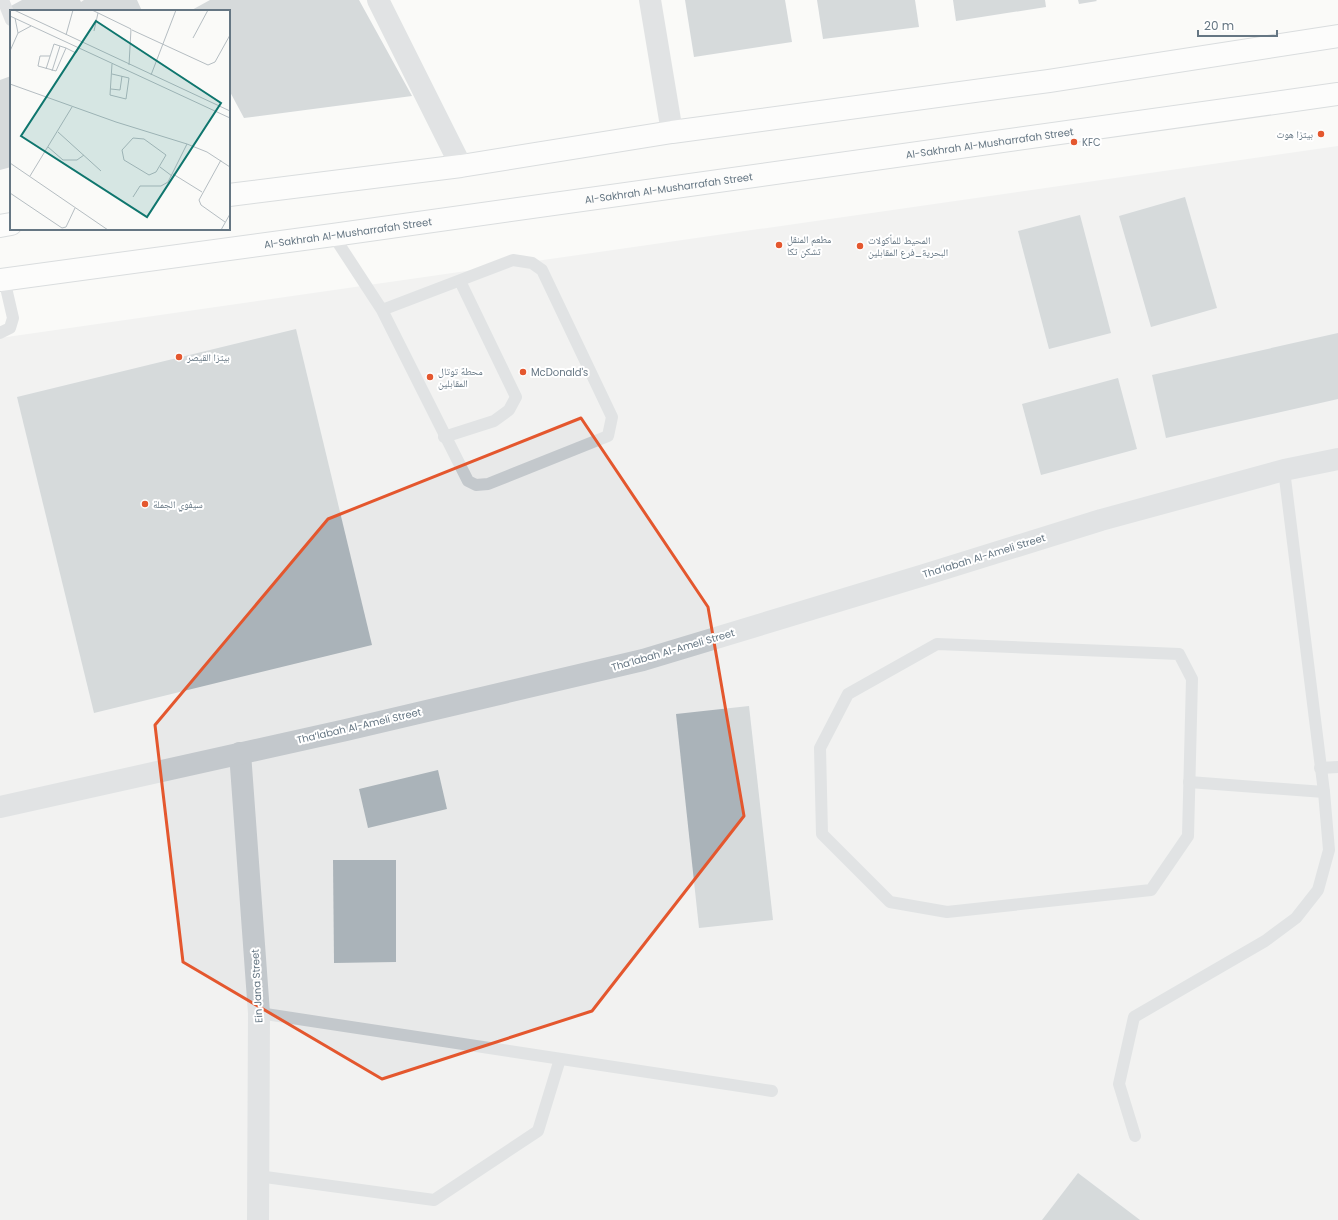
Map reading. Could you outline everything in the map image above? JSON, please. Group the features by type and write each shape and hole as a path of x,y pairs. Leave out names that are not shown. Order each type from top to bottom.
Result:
{"main road":[{"path":"230,195 461,166 672,132 1049,81 1338,36"},
{"name":"Al-Sakhrah Al-Musharrafah Street","path":"2,279 334,235 1338,94"},
{"path":"0,226 10,224"}],"street":[{"path":"378,0 461,166"},
{"path":"650,0 672,132"},
{"name":"Tha‘labah Al-Ameli Street","path":"0,807 353,728 643,660 1101,520 1284,470 1338,459"},
{"name":"Ein Jana Street","path":"240,753 259,1013 258,1220"}],"lane":[{"path":"3,0 10,18"},
{"path":"334,235 382,310 444,437 468,481 476,485 488,484 608,436 612,417 542,270 532,263 513,260 382,310"},
{"path":"0,333 10,328 13,318 2,279"},
{"path":"444,437 494,421 509,410 516,397 460,280"},
{"path":"1135,1136 1119,1084 1134,1017 1265,941 1296,918 1318,890 1329,850 1324,792 1284,470"},
{"path":"937,644 1179,654 1192,679 1189,782 1188,836 1151,890 947,912 890,902 822,834 820,748 848,694 937,644"},
{"path":"1320,768 1338,767"},
{"path":"1189,782 1324,792"},
{"path":"259,1013 772,1091"},
{"path":"258,1176 434,1200 538,1131 560,1059"}],"highlighted area":[{"path":"581,418 708,607 744,816 592,1011 382,1079 183,962 155,725 328,519"}],"shaded area":[{"path":"1338,146 1338,1220 0,1220 0,338"}],"building":[{"path":"22,0 80,0 81,2 84,0 137,0 142,10 10,10 9,7"},
{"path":"210,0 359,0 412,96 244,118 230,92 230,10 192,10"},
{"path":"685,0 785,0 792,42 694,57"},
{"path":"817,0 915,0 919,27 823,39"},
{"path":"953,0 1045,0 1046,7 956,21"},
{"path":"1078,0 1096,0 1097,1 1079,4"},
{"path":"10,76 10,167 0,170 0,80"},
{"path":"1185,197 1217,308 1151,327 1119,216"},
{"path":"1080,215 1111,333 1049,349 1018,231"},
{"path":"296,329 372,645 94,713 17,397"},
{"path":"1338,333 1338,399 1166,438 1152,375"},
{"path":"1118,378 1137,449 1041,475 1022,404"},
{"path":"749,706 773,920 699,928 676,714"},
{"path":"438,770 447,809 368,828 359,789"},
{"path":"333,860 396,860 396,962 334,963"},
{"path":"1078,1173 1140,1220 1042,1220"}],"place":[{"name":"بيتزا هوت","path":"1321,134"},
{"name":"KFC","path":"1074,142"},
{"name":"مطعم المنقل تشكن تكا","path":"779,245"},
{"name":"المحيط للمأكولات البحرية_فرع المقابلين","path":"860,246"},
{"name":"بيتزا القيصر","path":"179,357"},
{"name":"McDonald's","path":"523,372"},
{"name":"محطة توتال المقابلين","path":"430,377"},
{"name":"سيفوي الجملة","path":"145,504"}]}
